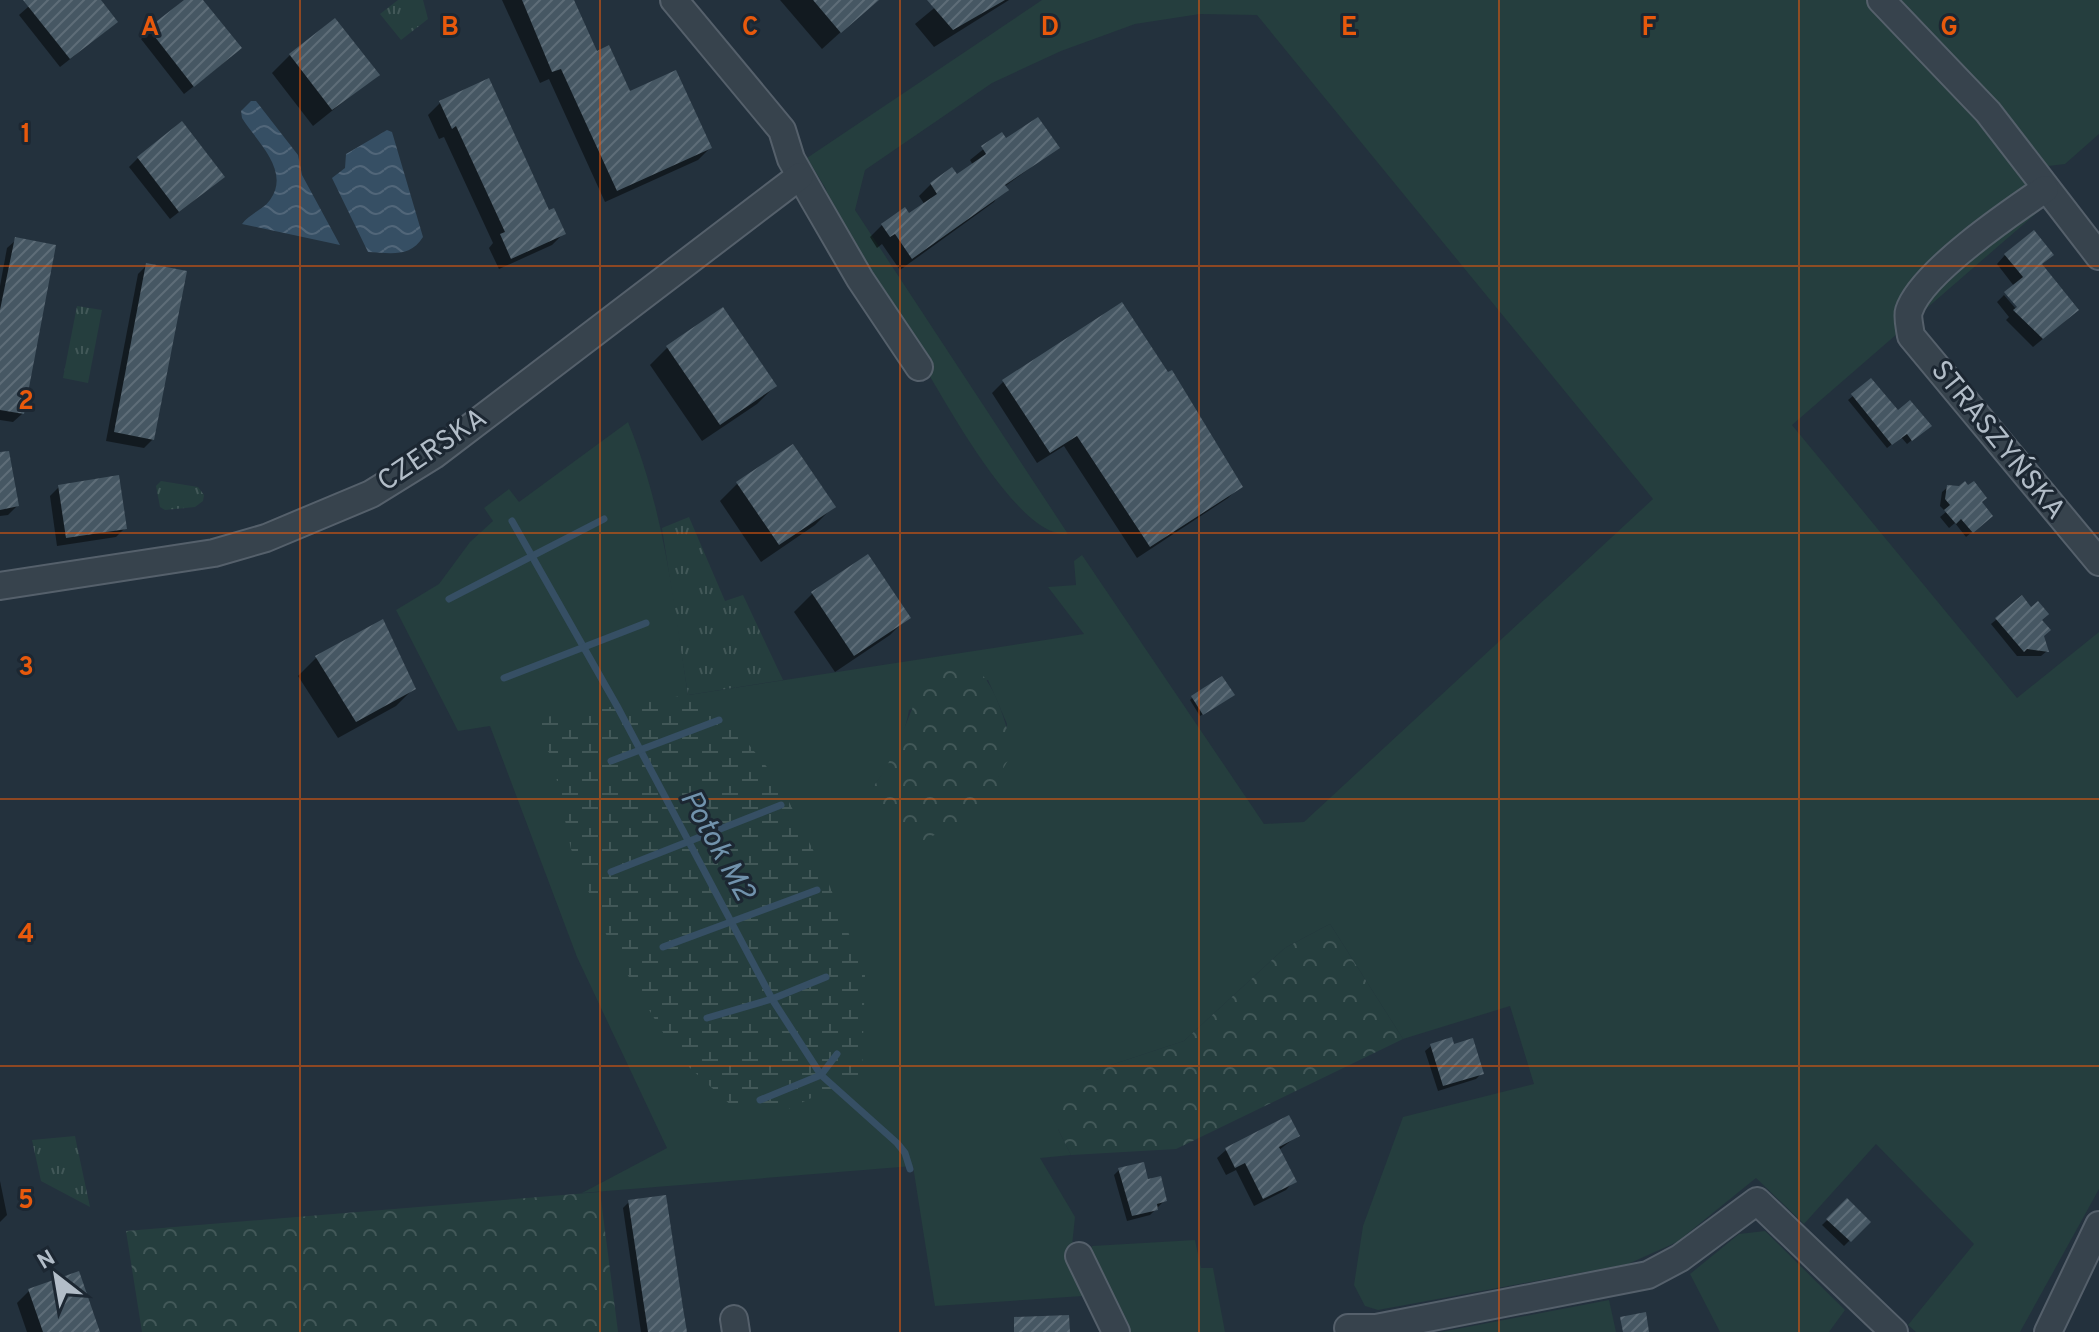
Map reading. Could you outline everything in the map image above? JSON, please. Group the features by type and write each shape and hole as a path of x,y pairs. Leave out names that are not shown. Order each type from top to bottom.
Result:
{"street":[{"path":"674,0 782,130 800,176 860,279 919,367"},
{"path":"1881,0 1988,112 2099,256"},
{"name":"CZERSKA","path":"0,586 214,553 279,533 371,494 434,455 800,176"},
{"name":"STRASZYŃSKA","path":"2045,189 1994,224 1924,286 1908,312 1911,336 2072,534 2099,562"},
{"path":"1348,1328 1376,1328 1648,1275 1680,1258 1757,1201 1894,1332"},
{"path":"2048,1332 2099,1225"},
{"path":"1079,1256 1116,1332"}],"green space":[{"path":"398,0 423,0 428,19 401,40 380,14"},
{"path":"1042,0 1875,0 2028,177 2040,210 1792,425 2017,698 2099,632 2099,1189 2020,1332 1916,1332 1908,1325 1974,1244 1876,1144 1804,1224 1756,1178 1677,1242 1628,1264 1378,1310 1365,1306 1354,1285 1363,1226 1403,1117 1534,1084 1510,1006 1403,1039 1330,924 1285,948 1184,1041 1096,1070 1058,1129 1071,1155 1040,1158 1075,1217 1071,1255 1083,1296 935,1306 913,1166 582,1193 667,1148 577,957 490,726 458,731 396,610 439,584 470,542 493,521 484,508 509,489 519,502 628,422 659,523 688,695 1084,634 1048,587 1076,585 1074,561 1082,555 1264,824 1304,822 1653,499 1257,15 1200,14 1135,24 1061,51 992,83 865,170 855,210 1068,534 1049,530 1030,517 1009,496 970,443 929,375 930,364 875,284 807,158","holes":["988,680 1007,724 998,777 873,787 896,750 909,710"]},
{"path":"1895,0 2099,0 2099,134 2065,164 2040,167"},
{"path":"77,306 102,310 88,383 63,378"},
{"path":"161,481 198,487 204,495 203,501 195,507 165,510 160,507 156,486"},
{"path":"689,517 725,601 743,595 783,680 688,695 662,528"},
{"path":"946,662 972,667 987,681 999,705 1013,752 998,777 1000,785 956,825 913,845 886,814 873,787 898,744 930,668"},
{"path":"688,695 737,730 779,782 824,872 865,974 862,1074 786,1110 733,1107 678,1057 613,951 571,849 552,757 526,720"},
{"path":"1330,924 1403,1039 1176,1149 1071,1155 1058,1129 1058,1092 1096,1070 1184,1041 1285,948"},
{"path":"75,1136 90,1207 41,1181 32,1140"},
{"path":"600,1192 618,1332 142,1332 126,1231"},
{"path":"1765,1231 1845,1310 1829,1332 1720,1332 1690,1274 1739,1234"},
{"path":"1195,1240 1201,1268 1213,1268 1225,1332 1127,1332 1093,1267 1092,1246"},
{"path":"1609,1300 1616,1332 1441,1332"}],"water":[{"path":"251,101 256,101 298,155 302,175 340,245 242,224 270,200 277,178 270,157 242,118 241,111"},
{"path":"387,130 392,132 423,237 406,251 368,252 332,178 345,168 346,154"}],"building":[{"path":"23,0 101,0 118,22 70,59"},
{"path":"184,0 203,0 242,48 194,87 148,28"},
{"path":"522,0 574,0 597,51 609,45 630,91 676,70 712,148 617,191 561,69 552,72"},
{"path":"813,0 879,0 841,33"},
{"path":"927,0 1005,0 953,30"},
{"path":"335,18 380,75 332,110 289,54"},
{"path":"489,78 549,210 554,208 566,234 511,259 500,234 505,232 456,126 452,129 439,101"},
{"path":"1038,117 1060,148 1005,185 1009,190 912,259 895,234 890,237 881,224 905,207 909,213 937,194 930,183 952,167 957,174 986,154 981,146 1002,132 1006,138"},
{"path":"182,121 225,177 179,212 137,157"},
{"path":"2034,230 2054,255 2042,264 2079,310 2043,339 2013,310 2017,307 2004,292 2023,277 2004,254"},
{"path":"15,237 56,245 24,414 0,410 0,310"},
{"path":"146,263 187,271 154,440 114,432"},
{"path":"1122,302 1168,372 1172,370 1243,487 1150,547 1077,436 1050,453 1002,380"},
{"path":"723,307 777,386 720,425 666,346"},
{"path":"1871,378 1898,410 1910,400 1932,426 1912,441 1907,434 1892,445 1851,394"},
{"path":"793,444 836,507 779,545 736,482"},
{"path":"9,451 19,506 0,510 0,452"},
{"path":"119,475 127,529 66,538 58,485"},
{"path":"1965,481 1968,485 1974,481 1987,498 1982,502 1993,516 1973,533 1961,519 1956,524 1944,510 1950,505 1945,499 1947,485 1959,486"},
{"path":"868,554 911,618 854,656 811,592"},
{"path":"2022,595 2031,607 2038,601 2049,614 2042,620 2051,630 2044,636 2049,652 2027,649 2024,652 1995,618"},
{"path":"383,619 416,689 356,722 315,656"},
{"path":"1222,676 1235,695 1203,715 1191,696"},
{"path":"1452,1037 1454,1044 1473,1038 1484,1074 1443,1086 1430,1044"},
{"path":"1289,1115 1300,1136 1279,1147 1297,1182 1263,1199 1245,1163 1235,1168 1225,1148"},
{"path":"1144,1162 1148,1179 1161,1176 1167,1201 1157,1204 1158,1210 1132,1216 1118,1168"},
{"path":"666,1195 687,1332 648,1332 628,1200"},
{"path":"1847,1198 1871,1222 1851,1242 1826,1219"},
{"path":"79,1271 100,1332 43,1332 28,1289"},
{"path":"1646,1312 1649,1332 1623,1332 1620,1317"},
{"path":"1069,1315 1070,1332 1014,1332 1014,1317"}],"waterway":[{"path":"449,599 604,519"},
{"name":"Potok M2","path":"512,521 617,706 772,999 821,1075 897,1143 905,1153 910,1169"},
{"path":"504,678 646,623"},
{"path":"611,761 719,720"},
{"path":"611,872 781,805"},
{"path":"663,947 817,890"},
{"path":"707,1018 772,999 826,977"},
{"path":"760,1100 821,1075 837,1054"}]}
